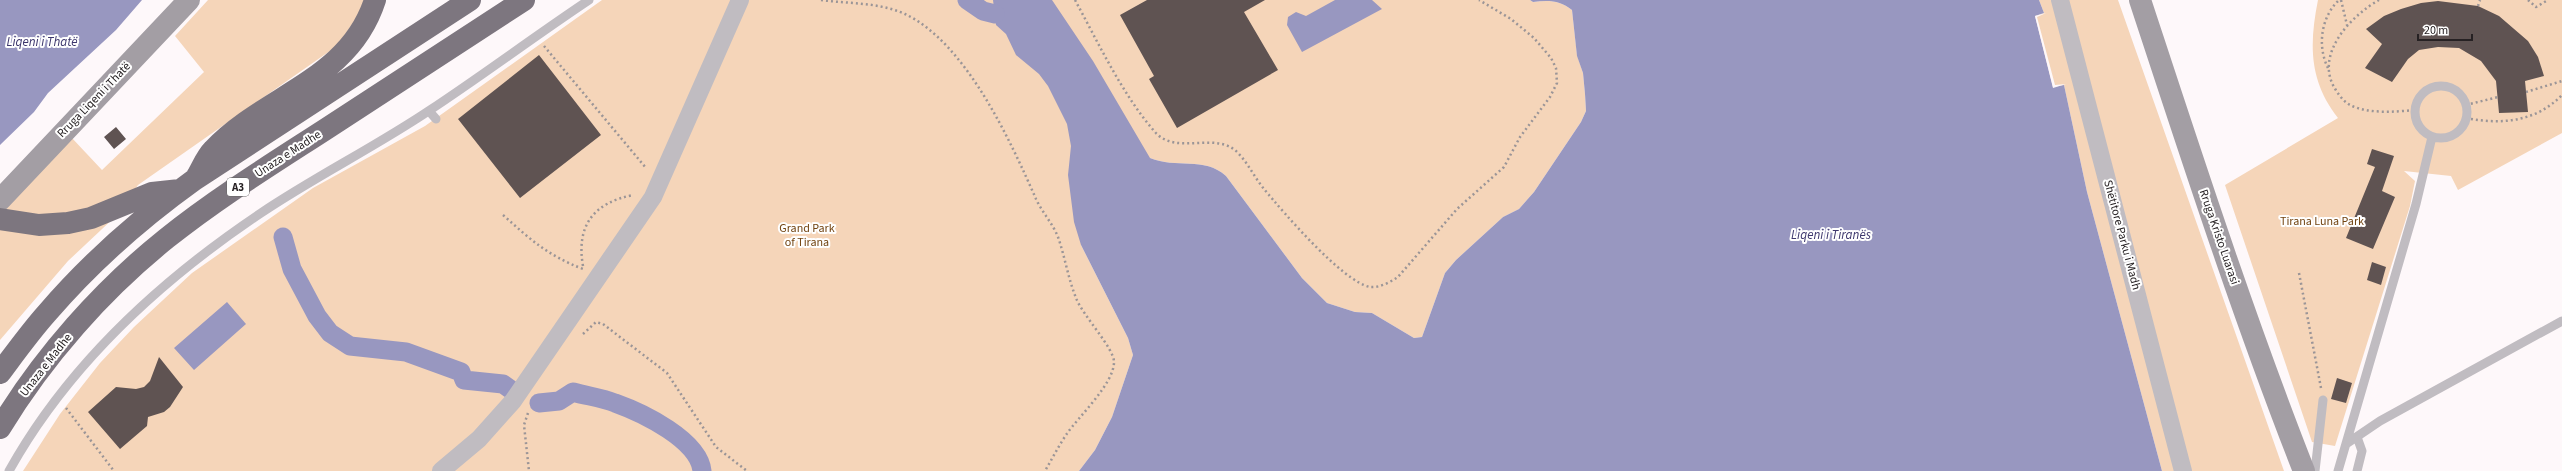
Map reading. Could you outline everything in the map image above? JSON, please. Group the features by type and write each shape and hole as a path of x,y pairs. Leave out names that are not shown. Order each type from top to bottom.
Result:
{"highway":[{"path":"0,220 39,225 68,223 91,218 152,193 188,185 212,151 239,127 329,68 344,55 364,28 375,0"},
{"name":"A3","path":"0,373 46,313 75,282 132,228 188,185 470,0"},
{"name":"Unaza e Madhe","path":"0,428 32,380 86,316 116,284 167,239 234,190 524,0"}],"main road":[{"name":"Rruga Liqeni i Thatë","path":"0,200 189,0"},
{"name":"Rruga Kristo Luarasi","path":"2140,0 2206,200 2271,385 2304,471"}],"street":[{"path":"441,471 480,439 513,401 658,188 740,0"},
{"name":"Shëtitore Parku i Madh","path":"2060,0 2183,471"}],"lane":[{"path":"9,471 32,433 58,397 100,347 155,294 212,247 262,212 429,111 588,0"},
{"path":"2442,85 2457,91 2466,105 2466,118 2459,131 2446,138 2432,137 2425,134 2417,123 2414,110 2416,102 2426,90 2442,85"},
{"path":"429,111 436,119"},
{"path":"2338,471 2416,204 2432,137"},
{"path":"2346,444 2380,421 2562,321"},
{"path":"2315,471 2323,400"},
{"path":"2357,437 2362,451 2357,471"}],"path":[{"path":"821,0 876,5 890,8 921,24 944,44 974,81 1011,143 1042,211 1057,235 1081,311 1109,348 1114,362 1112,372 1103,388 1066,436 1045,471"},
{"path":"1075,0 1112,68 1156,133 1171,142 1213,142 1234,148 1264,189 1324,253 1347,276 1371,287 1384,285 1398,277 1457,210 1504,167 1520,137 1554,92 1557,83 1556,68 1541,45 1520,25 1479,0"},
{"path":"2340,0 2347,25"},
{"path":"2340,0 2329,14 2322,38 2323,57 2329,69 2332,82 2340,96 2350,105 2383,111 2414,110"},
{"path":"2329,69 2331,53 2347,25 2360,13 2379,0"},
{"path":"2478,6 2480,0"},
{"path":"2528,0 2536,7 2548,0"},
{"path":"537,35 658,188 621,197 608,202 595,211 584,231 581,243 583,269 588,291"},
{"path":"2526,92 2562,81"},
{"path":"2466,118 2490,122 2528,117 2549,107 2562,95"},
{"path":"2466,105 2498,97"},
{"path":"503,215 534,243 555,258 583,269"},
{"path":"2299,273 2323,400"},
{"path":"582,335 596,322 603,324 667,373 716,447 747,471"},
{"path":"58,397 114,471"},
{"path":"529,471 524,425 530,409"}],"green space":[{"path":"208,0 369,0 337,46 138,185 118,214 68,261 0,340 0,222 9,201 71,137 102,170 204,72 175,36"},
{"name":"Grand Park of Tirana","path":"602,0 1530,0 1533,2 1554,2 1563,4 1572,10 1577,55 1583,73 1586,111 1581,122 1534,192 1519,209 1503,217 1456,260 1445,273 1422,337 1414,338 1372,313 1355,312 1327,303 1302,278 1226,176 1208,166 1199,164 1170,163 1150,158 1081,245 1128,338 1133,355 1112,417 1095,450 1079,471 23,471 60,414 100,363 134,327 192,273 313,188 425,126"},
{"path":"2039,0 2118,0 2284,471 2162,471 2087,192 2064,85 2053,88 2035,16 2044,13"},
{"name":"Tirana Luna Park","path":"2318,0 2562,0 2562,133 2458,190 2451,176 2404,171 2415,181 2410,206 2335,446 2312,442 2225,185 2338,118 2328,104 2321,90 2314,62 2313,32"}],"water":[{"name":"Liqeni i Thatë","path":"0,0 142,0 116,30 48,93 34,112 0,145"},
{"name":"Liqeni i Tiranës","path":"993,0 1052,0 1093,61 1150,158 1170,163 1199,164 1208,166 1226,176 1302,278 1327,303 1355,312 1372,313 1414,338 1422,337 1445,273 1456,260 1503,217 1519,209 1534,192 1581,122 1586,111 1583,73 1577,56 1572,10 1563,4 1549,1 1533,2 1530,0 2039,0 2044,13 2035,16 2053,87 2064,85 2087,192 2162,471 1079,471 1095,450 1112,417 1133,355 1128,338 1081,245 1074,222 1068,175 1071,146 1067,124 1048,86 1039,74 1016,55 1006,34 996,25"},
{"path":"1335,0 1372,0 1382,9 1302,52 1287,25 1288,17 1296,12 1306,16"},
{"path":"227,302 246,324 194,370 174,348"}],"pier":[{"path":"2046,13 2037,17 2055,85 2066,84 2053,88 2035,16"}],"building":[{"path":"1147,0 1265,0 1244,12 1278,70 1177,128 1149,79 1154,76 1120,15"},
{"path":"2438,1 2478,6 2499,16 2528,41 2538,57 2544,76 2525,81 2528,112 2499,113 2496,81 2481,61 2459,48 2438,47 2419,50 2408,59 2392,82 2365,68 2382,44 2366,29 2384,16 2401,9 2421,3"},
{"path":"539,55 601,135 520,198 458,119"},
{"path":"116,127 126,139 114,149 104,137"},
{"path":"2372,149 2394,156 2382,191 2395,197 2373,249 2346,238 2375,167 2367,164"},
{"path":"2372,262 2386,267 2381,285 2367,280"},
{"path":"159,357 183,387 170,407 164,412 148,417 147,426 120,449 88,412 116,387 136,389 144,387 150,381"},
{"path":"2337,378 2352,383 2346,403 2331,399"}],"waterway":[{"path":"967,0 983,11 995,14"},
{"path":"283,237 292,269 317,316 330,333 350,346 406,352 461,372 464,380 503,384 510,389"},
{"path":"539,403 559,401 573,392 615,403 640,413 681,438 699,460 702,471"}]}
